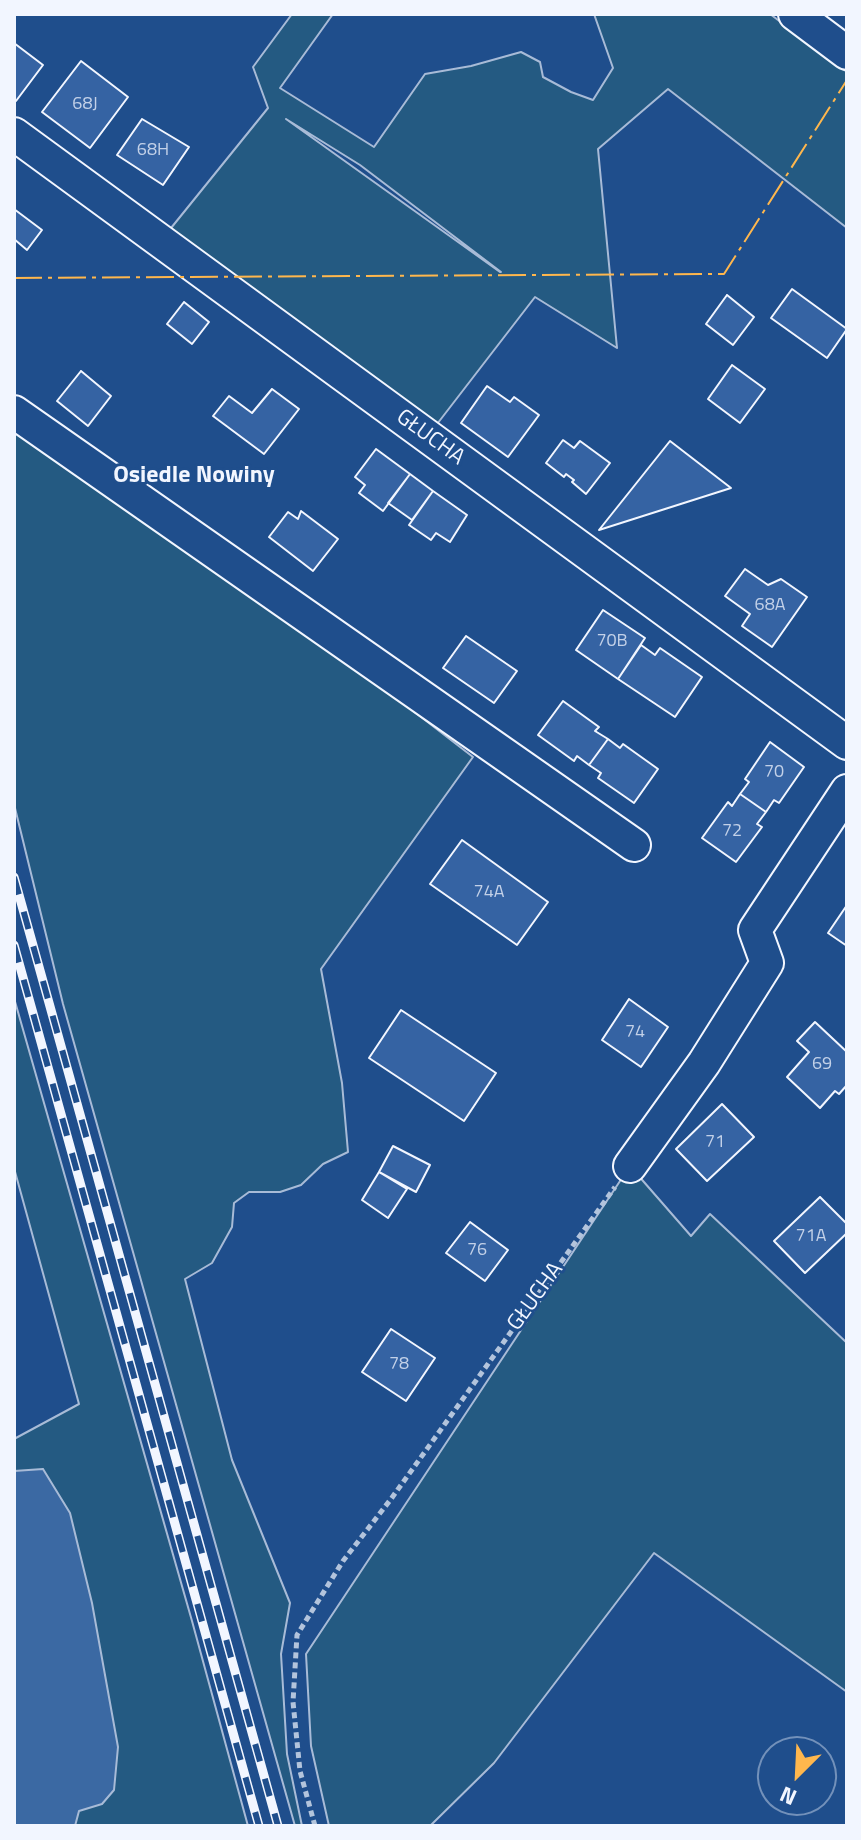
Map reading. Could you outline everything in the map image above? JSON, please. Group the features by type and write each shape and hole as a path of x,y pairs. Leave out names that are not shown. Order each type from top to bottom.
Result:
{"street":[{"path":"795,14 847,53"},
{"name":"GŁUCHA","path":"14,134 847,743"},
{"path":"14,412 634,845"},
{"path":"630,1166 704,1063 767,963 755,930 847,791"}],"path":[{"name":"GŁUCHA","path":"315,1826 300,1771 293,1702 297,1635 343,1561 630,1166"}],"shaded area":[{"path":"292,14 333,14 280,88 374,147 425,74 471,66 521,52 540,62 543,77 593,100 613,68 594,14 770,14 847,72 847,228 668,89 598,149 617,348 535,297 434,428 167,233 268,108 253,67","holes":["286,119 360,165 501,272"]},
{"path":"14,419 268,599 473,757 321,969 342,1083 348,1152 323,1164 301,1185 280,1192 249,1192 234,1203 232,1227 212,1263 185,1279 232,1460 290,1603 281,1654 287,1754 302,1826 295,1826 63,1004 14,804"},
{"path":"14,998 248,1826 14,1826 14,1439 79,1404 14,1168"},
{"path":"630,1166 691,1236 710,1214 847,1343 847,1692 654,1553 494,1763 430,1826 329,1826 311,1746 306,1654"},
{"path":"43,1469 70,1513 92,1603 118,1747 114,1790 102,1804 79,1811 75,1826 14,1826 14,1471"}],"building":[{"path":"14,43 43,65 16,101 14,99"},
{"path":"81,61 128,97 90,148 42,112"},
{"path":"142,119 189,147 163,185 117,155"},
{"path":"14,209 42,230 27,250 14,239"},
{"path":"792,289 847,329 827,358 771,318"},
{"path":"727,295 754,317 733,345 706,324"},
{"path":"184,302 209,322 192,344 167,324"},
{"path":"732,365 765,389 740,423 708,399"},
{"path":"81,371 111,396 88,426 57,401"},
{"path":"487,386 510,402 514,397 539,415 508,457 461,423"},
{"path":"272,389 299,409 264,454 213,416 229,396 252,413"},
{"path":"563,440 574,448 580,441 610,463 586,494 572,482 574,480 566,474 564,477 546,463"},
{"path":"670,441 731,488 599,530"},
{"path":"376,449 410,474 383,511 359,493 365,485 355,477"},
{"path":"410,474 433,491 412,520 388,503"},
{"path":"433,491 467,515 450,542 436,533 431,540 409,525"},
{"path":"301,511 338,539 313,571 269,537 288,512 298,519"},
{"path":"745,569 768,585 781,579 807,597 772,647 742,626 750,614 725,596"},
{"path":"603,610 645,638 618,679 576,650"},
{"path":"466,636 517,671 494,703 443,668"},
{"path":"641,645 655,655 660,648 702,677 675,717 618,679"},
{"path":"563,701 599,727 595,731 608,739 589,765 577,756 574,761 538,735"},
{"path":"608,739 620,748 623,744 658,769 634,803 598,778 601,773 589,765"},
{"path":"770,742 804,767 779,803 774,800 766,812 740,794 749,782 745,779"},
{"path":"740,794 766,812 757,824 762,827 736,862 702,838 728,802 732,806"},
{"path":"462,840 548,902 517,945 430,884"},
{"path":"847,905 847,946 828,933"},
{"path":"629,999 668,1027 641,1067 602,1040"},
{"path":"401,1010 496,1073 464,1121 369,1058"},
{"path":"815,1022 847,1052 847,1085 839,1094 835,1091 820,1108 787,1077 809,1052 797,1041"},
{"path":"722,1104 754,1137 707,1181 676,1149"},
{"path":"393,1146 430,1165 416,1192 379,1172"},
{"path":"379,1172 407,1189 388,1218 362,1200"},
{"path":"820,1197 847,1224 847,1233 805,1273 774,1241"},
{"path":"470,1222 508,1250 485,1281 446,1253"},
{"path":"391,1329 435,1358 406,1401 362,1372"}],"railway":[{"path":"14,877 278,1826"},
{"path":"14,945 259,1826"}],"power":[{"path":"14,278 724,274 847,80"}],"district":[{"name":"Osiedle Nowiny","path":"194,476"}]}
